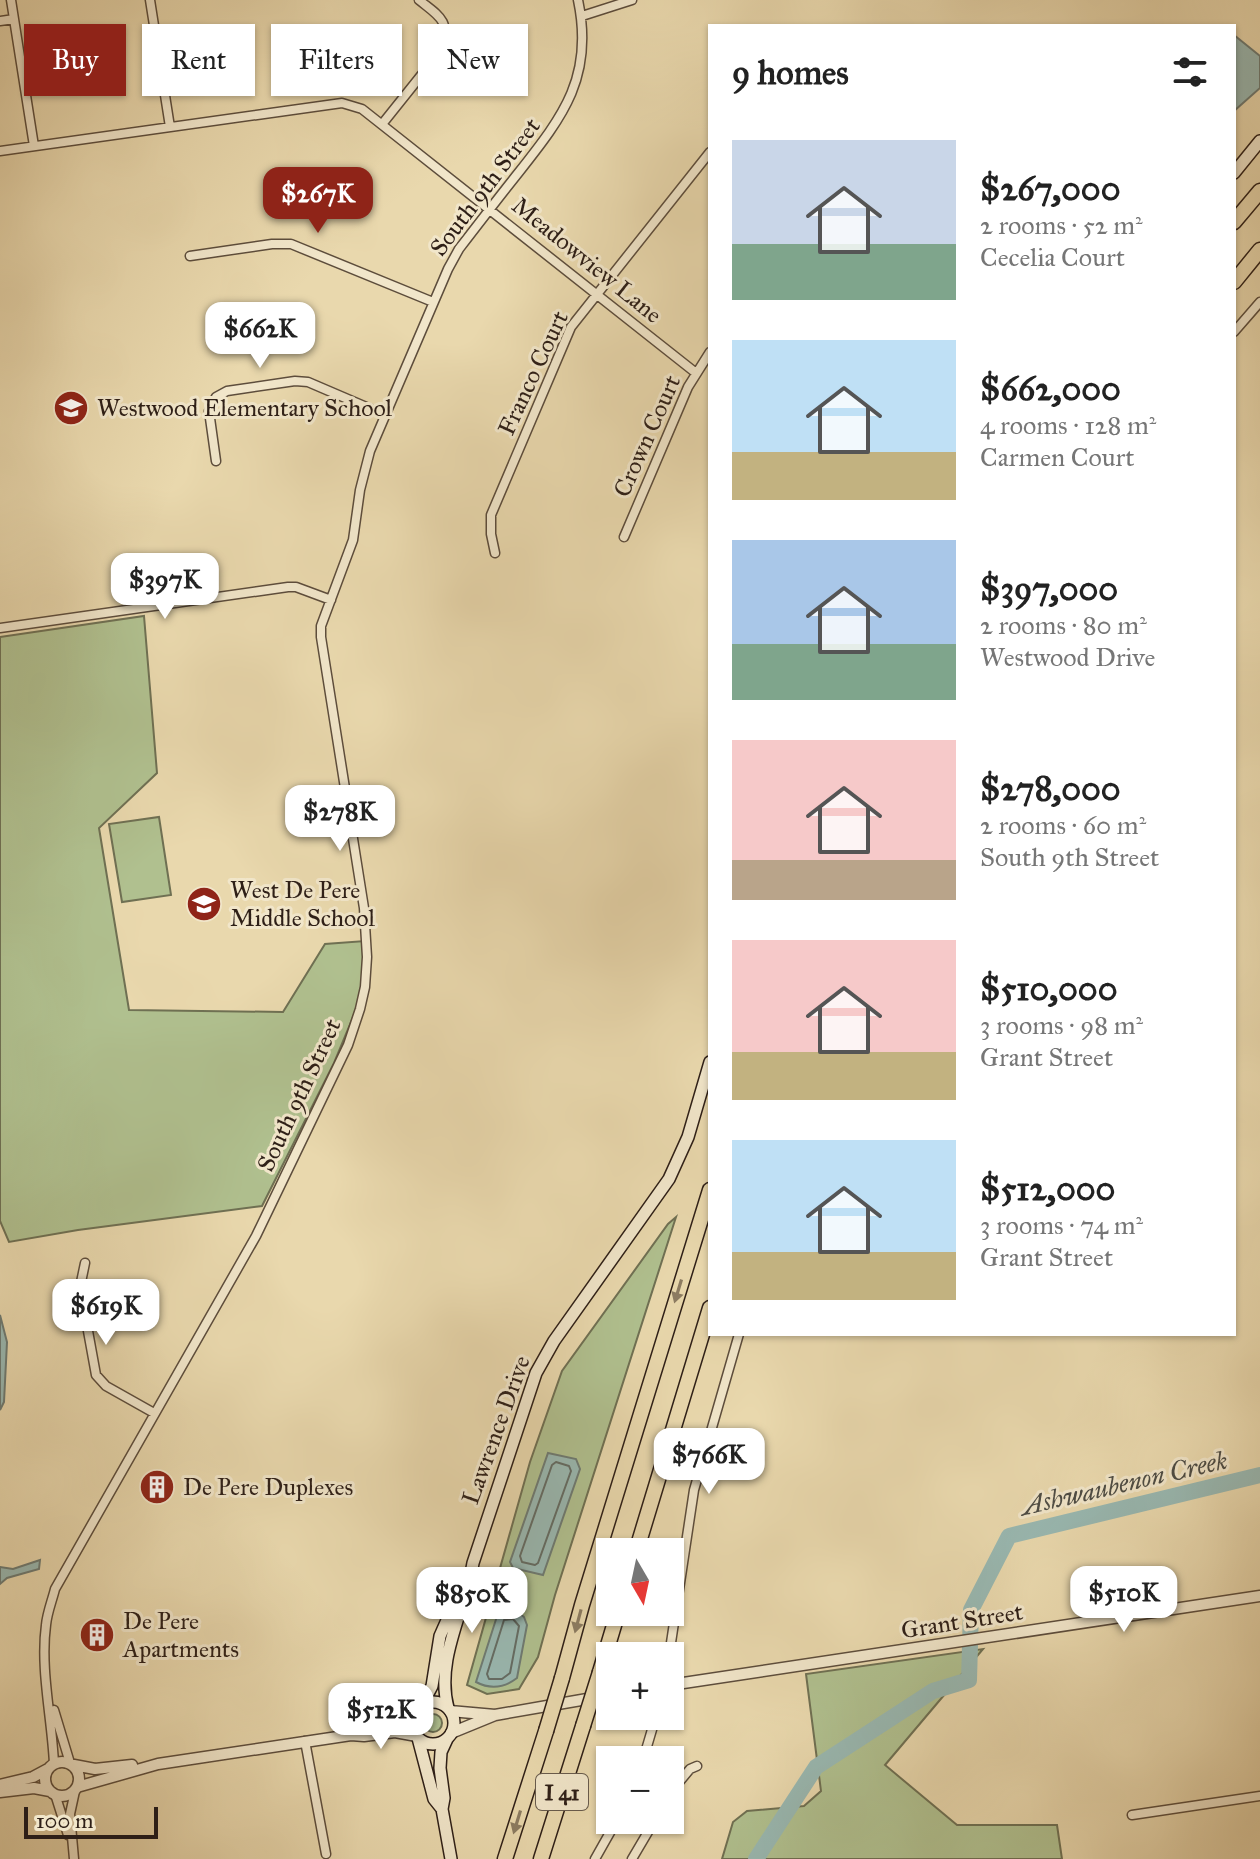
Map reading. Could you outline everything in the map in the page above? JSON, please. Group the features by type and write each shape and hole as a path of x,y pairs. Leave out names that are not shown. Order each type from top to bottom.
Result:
{"highway":[{"path":"1236,220 1260,191"},
{"path":"1236,280 1260,250"},
{"name":"I 41","path":"505,1859 708,1196"},
{"path":"640,1538 708,1315"},
{"name":"I 41","path":"541,1859 614,1626"}],"main road":[{"path":"1236,171 1260,141"},
{"name":"Lawrence Drive","path":"449,1709 443,1673 469,1591 473,1563 536,1373 554,1341 669,1179 688,1137 708,1069"},
{"path":"442,1809 434,1799 412,1723 432,1686 440,1636 473,1563"},
{"path":"419,1708 435,1702 449,1709 454,1722 440,1761 444,1798 442,1809 451,1859"},
{"path":"417,1737 436,1744 449,1736"}],"street":[{"path":"11,0 34,146"},
{"path":"150,0 170,127"},
{"path":"383,123 443,48 446,34 443,18 419,0"},
{"name":"South 9th Street","path":"72,1764 49,1690 44,1662 46,1623 55,1589 256,1236 348,1045 364,993 367,941 364,908 321,637 321,626 353,540 363,471 433,302 459,249 555,127 569,103 582,58 582,16 578,0"},
{"path":"582,16 632,0"},
{"path":"0,21 14,19"},
{"name":"Meadowview Lane","path":"0,151 342,103 362,109 696,373"},
{"name":"Franco Court","path":"495,553 491,515 571,327 708,155"},
{"path":"190,256 291,244 433,302"},
{"path":"1236,330 1260,302"},
{"name":"Crown Court","path":"624,537 696,373 708,355"},
{"path":"216,461 209,411 216,397 227,391 295,381 308,382 385,415"},
{"path":"0,628 288,587 331,600"},
{"path":"85,1263 80,1287 96,1375 106,1386 154,1413"},
{"path":"671,1642 694,1490 738,1336"},
{"name":"Grant Street","path":"684,1683 1260,1596"},
{"name":"South 9th Street","path":"49,1690 51,1766"},
{"path":"449,1736 495,1715 596,1697"},
{"path":"351,1735 393,1722 419,1708"},
{"path":"449,1709 495,1715"},
{"path":"0,1785 33,1777 51,1766 72,1764 95,1769 158,1764 351,1735 395,1732 417,1737"},
{"path":"305,1741 326,1854"},
{"path":"72,1764 80,1778 70,1810 74,1855"},
{"path":"0,1792 26,1788 64,1796 76,1789 158,1764"},
{"path":"51,1766 45,1780 74,1855"},
{"path":"684,1776 697,1766"},
{"path":"1132,1815 1260,1796"},
{"path":"595,1859 609,1834"},
{"path":"632,1859 647,1834"}],"green space":[{"path":"144,616 157,773 99,828 129,1010 283,1012 325,944 365,941 362,986 356,1010 334,1063 262,1206 9,1242 0,1221 0,637"},
{"path":"159,817 171,895 122,902 109,824"},
{"path":"676,1217 538,1657 519,1689 487,1694 467,1685 530,1462 562,1371"},
{"path":"983,1649 885,1765 957,1825 1057,1825 1062,1859 722,1859 733,1822 747,1811 804,1806 821,1791 806,1674"},
{"path":"433,1714 442,1723 433,1732 424,1723"}],"water":[{"path":"1236,37 1260,56 1260,88 1236,109"},
{"path":"0,1315 7,1342 4,1402 0,1410"},
{"path":"548,1453 576,1459 580,1469 543,1575 513,1568 510,1562"},
{"path":"40,1560 39,1569 7,1578 0,1584 0,1567 13,1569"},
{"path":"514,1609 524,1617 527,1625 517,1678 497,1687 476,1682 498,1613"}],"waterway":[{"name":"Ashwaubenon Creek","path":"756,1859 816,1767 933,1691 969,1680 971,1610 1009,1536 1260,1475"}],"place":[{"name":"Westwood Elementary School","path":"71,408"},
{"name":"West De Pere Middle School","path":"204,904"},
{"name":"De Pere Duplexes","path":"157,1487"},
{"name":"De Pere Apartments","path":"97,1635"}]}
